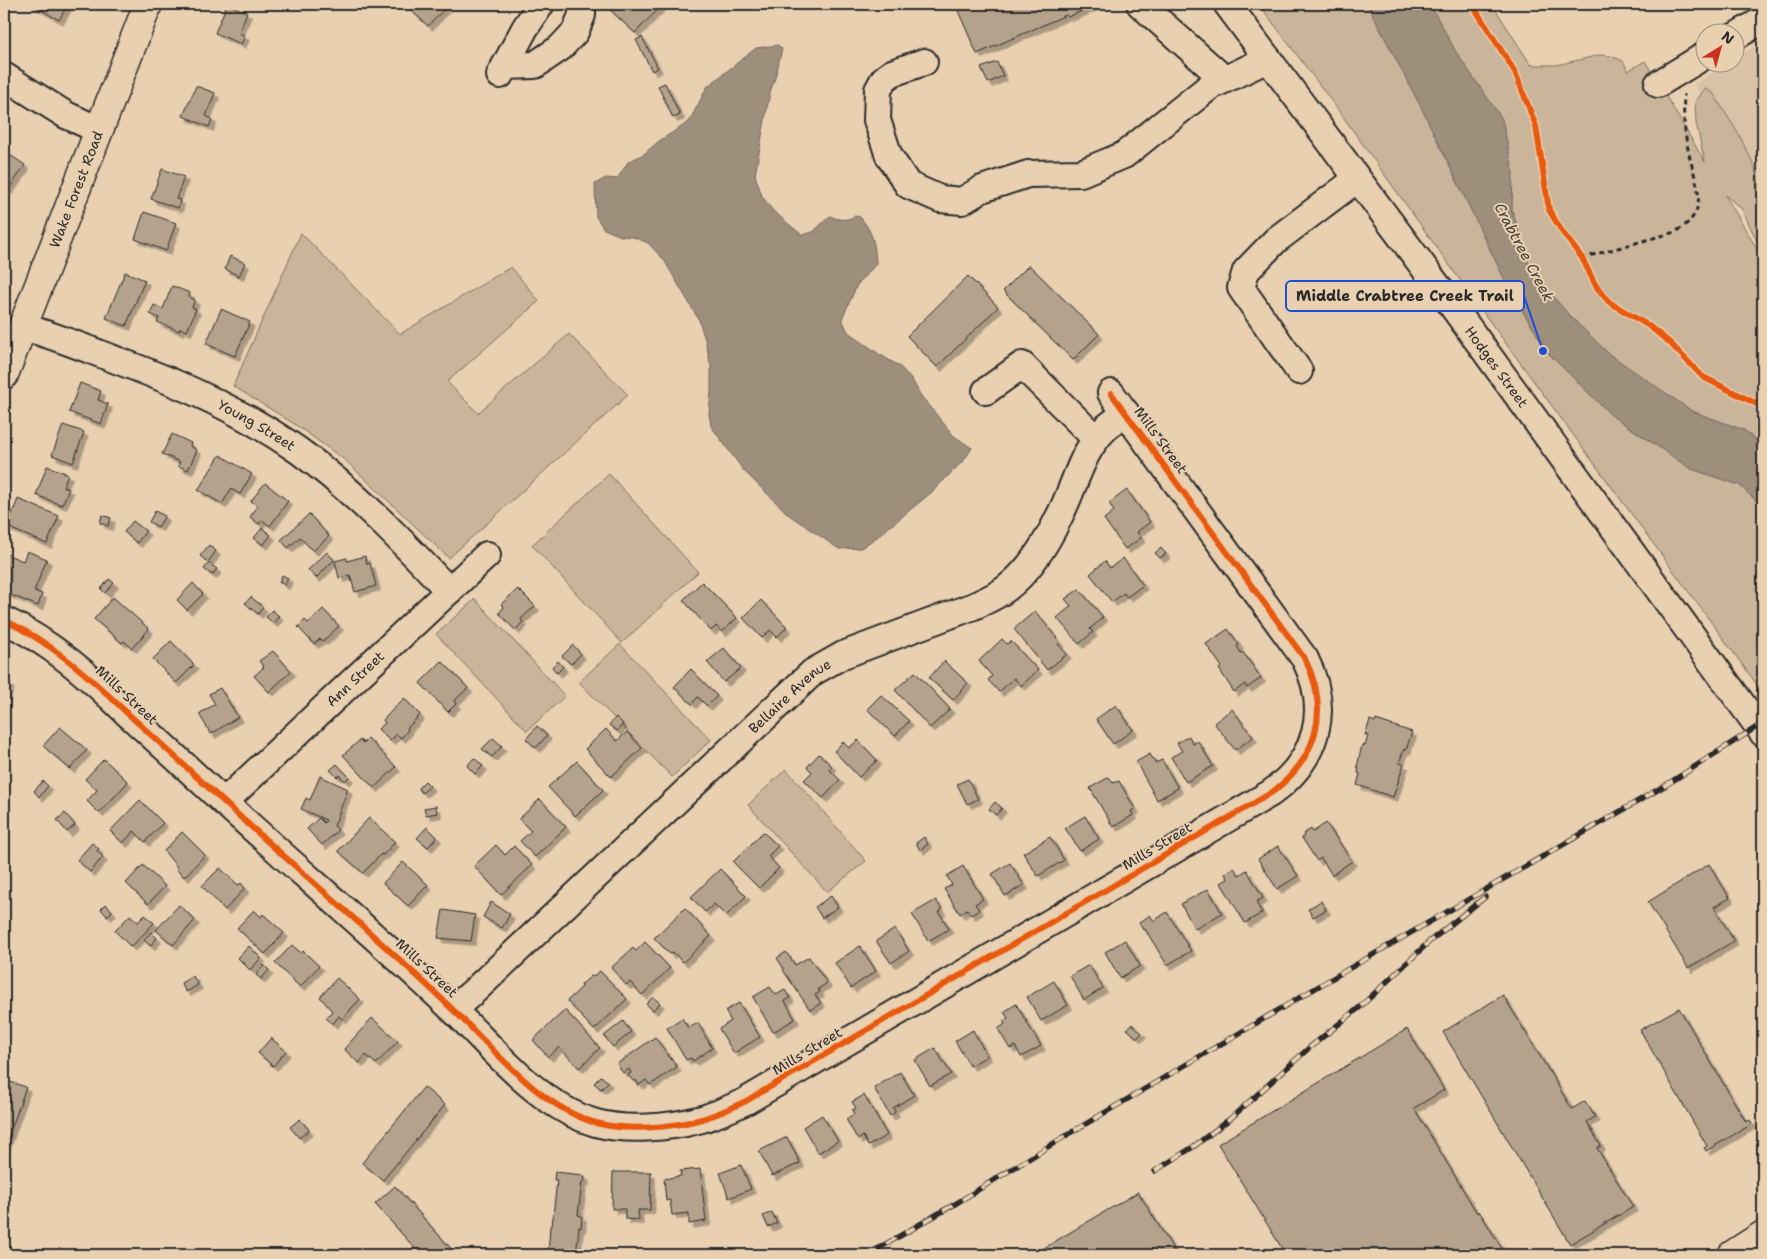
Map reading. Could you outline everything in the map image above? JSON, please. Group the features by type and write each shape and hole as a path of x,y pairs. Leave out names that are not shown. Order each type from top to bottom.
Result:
{"main road":[{"name":"Wake Forest Road","path":"4,375 148,4"},
{"path":"1732,1255 1763,1235"}],"street":[{"path":"541,4 525,28 503,70 535,65 560,48 575,32 582,15 582,4"},
{"path":"1140,4 1224,79"},
{"name":"Hodges Street","path":"1227,4 1445,297 1763,733"},
{"path":"1744,31 1763,20"},
{"path":"924,62 892,73 884,79 878,90 877,120 889,156 908,185 940,199 962,201 982,189 1028,174 1081,173 1124,155 1209,87 1268,59"},
{"path":"1658,84 1694,62"},
{"path":"4,76 66,115 99,130"},
{"path":"1299,371 1241,288 1246,271 1276,240 1357,179"},
{"name":"Young Street","path":"23,327 66,341 180,384 271,432 325,471 364,506 449,591"},
{"path":"986,391 1022,365 1096,439"},
{"name":"Bellaire Avenue","path":"452,1009 479,986 813,672 842,655 974,606 991,598 1016,580 1039,551 1059,517 1085,455 1107,427 1118,403"},
{"name":"Mills Street","path":"4,620 47,644 93,680 452,1009 524,1079 550,1100 575,1114 597,1123 626,1127 653,1127 700,1120 746,1101 1271,793 1286,782 1300,766 1315,733 1318,696 1314,676 1295,643 1118,403"},
{"name":"Ann Street","path":"224,802 488,555"}],"path":[{"path":"1582,258 1675,232 1688,225 1696,214 1698,200 1697,178 1688,150 1683,112 1684,89 1694,67"},
{"path":"1577,252 1585,265"}],"shaded area":[{"path":"1259,4 1492,4 1531,65 1557,65 1600,55 1611,56 1623,61 1628,71 1645,61 1705,162 1696,123 1695,102 1705,89 1713,93 1739,135 1754,165 1763,200 1763,254 1742,209 1725,195 1763,259 1763,688 1761,690 1488,319 1339,111"},
{"path":"1763,41 1763,204 1694,84 1714,72 1744,72 1744,53"},
{"path":"301,233 400,334 511,267 539,301 447,382 478,413 569,334 628,395 449,558 345,460 293,423 233,386"},
{"path":"609,474 698,572 622,643 532,545"},
{"path":"475,599 565,696 527,731 436,634"},
{"path":"620,644 711,740 672,777 579,682"},
{"path":"786,769 866,861 827,892 748,805"}],"water":[{"name":"Crabtree Creek","path":"1367,4 1430,4 1456,52 1502,119 1513,170 1512,210 1531,271 1570,316 1609,354 1692,411 1744,430 1763,446 1763,507 1739,485 1691,469 1611,415 1549,354 1510,291 1423,111"},
{"path":"778,45 782,49 770,92 755,175 762,196 773,211 802,235 813,232 830,216 842,219 849,219 855,216 860,217 868,228 872,239 876,264 857,285 842,319 848,332 899,366 911,378 921,396 954,436 972,448 964,460 932,492 861,548 839,549 789,515 743,470 711,426 709,414 711,367 699,320 664,260 648,243 633,237 621,236 604,229 596,217 595,184 606,178 617,179 628,162 644,154 659,141 689,122 707,87 756,48"}],"building":[{"path":"30,4 68,4 59,20"},
{"path":"227,4 247,12 239,33 245,36 241,44 215,33"},
{"path":"404,4 449,4 428,26"},
{"path":"612,4 663,4 635,33 608,8"},
{"path":"955,4 1098,4 1068,17 1066,15 977,54"},
{"path":"642,37 658,68 652,71 636,40"},
{"path":"997,62 1003,76 988,83 981,68"},
{"path":"665,83 680,115 673,118 658,86"},
{"path":"196,86 215,93 206,116 212,119 209,127 183,116"},
{"path":"4,151 25,165 8,190 4,187"},
{"path":"162,169 184,177 176,199 180,200 178,208 151,199"},
{"path":"144,212 176,223 166,251 135,239"},
{"path":"230,256 245,263 239,276 225,269"},
{"path":"1029,265 1099,334 1073,360 1003,291"},
{"path":"125,272 145,280 126,326 106,318"},
{"path":"968,276 998,307 937,367 907,336"},
{"path":"172,286 190,293 189,297 195,300 192,307 196,309 187,331 180,328 179,331 157,322 159,318 150,314 154,305 163,309"},
{"path":"221,309 250,322 235,356 206,344"},
{"path":"80,383 101,391 98,400 108,404 101,424 69,412"},
{"path":"63,425 84,432 73,463 52,455"},
{"path":"172,434 191,443 190,446 197,450 188,470 178,466 180,462 162,454"},
{"path":"220,455 252,474 240,494 231,489 222,504 198,490"},
{"path":"47,466 68,474 63,487 69,489 62,505 36,495"},
{"path":"265,483 288,501 270,526 262,520 259,524 250,517 258,506 251,501"},
{"path":"1127,490 1150,522 1137,532 1141,538 1125,549 1104,519 1114,511 1109,503"},
{"path":"18,499 59,516 47,544 7,527"},
{"path":"155,511 165,516 158,527 149,522"},
{"path":"309,514 329,536 313,551 300,537 288,548 281,540"},
{"path":"102,515 111,518 108,526 100,523"},
{"path":"133,521 146,531 137,543 124,532"},
{"path":"262,528 271,535 263,545 254,538"},
{"path":"209,545 216,551 208,562 200,556"},
{"path":"1161,548 1166,554 1160,558 1155,553"},
{"path":"27,551 47,559 34,591 42,594 38,606 4,592 4,560 6,554 23,561"},
{"path":"327,552 334,560 316,578 308,570"},
{"path":"365,556 367,564 370,563 376,586 355,592 350,575 339,578 335,561 347,558 347,561"},
{"path":"1123,558 1143,585 1127,597 1124,593 1112,602 1090,574 1105,561 1110,568"},
{"path":"209,563 217,569 212,575 204,569"},
{"path":"282,575 288,578 285,585 279,582"},
{"path":"109,579 114,583 105,593 101,589"},
{"path":"702,582 737,618 722,632 716,626 711,631 683,600"},
{"path":"193,583 203,594 187,610 177,600"},
{"path":"518,589 535,606 521,619 523,622 515,630 499,613 504,607 501,604"},
{"path":"1079,589 1103,617 1090,629 1093,632 1079,644 1057,618 1071,606 1065,599"},
{"path":"113,597 149,629 132,648 124,641 122,643 94,619"},
{"path":"251,597 263,607 258,614 245,603"},
{"path":"761,600 787,627 777,637 770,630 762,638 743,618"},
{"path":"323,609 339,626 323,641 320,639 314,644 298,627 305,620 308,623"},
{"path":"272,610 279,616 273,623 266,617"},
{"path":"1035,611 1060,642 1058,644 1067,654 1047,670 1014,629"},
{"path":"1228,629 1239,645 1237,646 1241,653 1243,652 1261,678 1247,688 1245,684 1234,692 1219,669 1222,667 1206,644"},
{"path":"1002,639 1007,644 1011,641 1038,670 1021,686 1014,678 999,692 988,680 992,676 979,661"},
{"path":"171,641 194,665 176,683 153,659"},
{"path":"573,645 581,654 571,664 562,656"},
{"path":"724,648 741,668 724,682 707,662"},
{"path":"273,651 291,671 269,692 254,676 264,667 259,661"},
{"path":"442,661 468,688 454,701 456,704 448,712 420,683"},
{"path":"558,661 563,667 557,673 552,667"},
{"path":"944,661 968,683 953,700 929,678"},
{"path":"691,669 717,696 707,706 698,697 692,704 674,687"},
{"path":"915,672 950,709 930,728 895,690"},
{"path":"4,681 10,684 4,700"},
{"path":"220,688 238,717 211,734 199,714 215,704 209,694"},
{"path":"881,695 909,721 895,736 867,709"},
{"path":"404,698 420,715 407,728 408,730 401,738 397,734 390,741 378,729 385,723 383,720"},
{"path":"1116,705 1133,730 1113,744 1096,719"},
{"path":"1232,709 1253,737 1235,750 1214,723"},
{"path":"616,717 623,724 617,731 609,725"},
{"path":"1370,720 1375,722 1376,720 1412,732 1399,763 1404,764 1393,797 1357,785 1360,774 1358,773 1359,767 1357,767 1362,745 1365,746 1368,736 1365,735"},
{"path":"537,726 547,735 536,748 526,739"},
{"path":"60,727 87,750 70,769 43,746"},
{"path":"606,729 617,741 627,732 642,748 611,777 585,749"},
{"path":"1189,736 1193,744 1198,741 1213,766 1186,782 1171,757 1182,751 1177,743"},
{"path":"368,738 396,767 374,788 343,755 360,740 363,743"},
{"path":"493,738 502,746 492,757 482,749"},
{"path":"858,740 877,760 859,777 834,751 843,742 849,748"},
{"path":"819,754 832,766 829,769 840,780 823,798 804,780 812,772 807,767"},
{"path":"1150,754 1155,763 1162,760 1178,788 1157,800 1136,762"},
{"path":"474,758 483,766 475,774 467,766"},
{"path":"104,759 128,782 99,813 87,801 97,790 85,779"},
{"path":"577,761 603,790 575,816 548,787"},
{"path":"337,764 349,777 345,781 339,775 337,777 330,770"},
{"path":"320,776 348,789 334,826 338,830 322,845 307,829 319,818 324,823 326,820 301,809 306,798 310,800"},
{"path":"1109,777 1113,783 1119,781 1135,809 1131,811 1133,815 1113,827 1090,788"},
{"path":"968,779 978,799 967,804 957,784"},
{"path":"43,781 48,786 39,797 34,791"},
{"path":"425,781 430,786 422,793 418,788"},
{"path":"540,799 566,827 535,857 520,841 531,831 519,819"},
{"path":"140,800 163,823 145,842 134,831 123,843 110,831"},
{"path":"995,802 1002,808 996,815 989,809"},
{"path":"436,806 437,813 426,815 424,808"},
{"path":"65,813 75,825 67,832 57,820"},
{"path":"1085,816 1099,839 1080,851 1065,828"},
{"path":"369,818 395,842 363,873 338,851"},
{"path":"1326,823 1352,861 1332,875 1321,858 1317,861 1302,838 1303,834 1311,829 1313,832"},
{"path":"427,827 437,837 428,847 417,838"},
{"path":"182,832 205,855 184,877 164,851"},
{"path":"763,832 778,846 768,856 779,868 759,888 733,862"},
{"path":"924,837 928,844 920,850 916,843"},
{"path":"1050,837 1064,860 1038,876 1023,853"},
{"path":"92,843 99,849 97,851 103,857 90,872 77,860"},
{"path":"496,845 505,855 514,846 532,865 501,895 474,866"},
{"path":"1278,846 1298,876 1277,889 1258,859"},
{"path":"403,862 428,885 408,906 383,883"},
{"path":"1010,863 1024,885 1005,896 992,874"},
{"path":"1709,864 1730,898 1714,907 1734,941 1688,968 1648,902"},
{"path":"143,865 165,886 148,904 126,883"},
{"path":"963,866 983,899 975,904 979,910 971,915 967,909 960,914 944,889 952,885 947,876"},
{"path":"220,868 238,885 241,883 245,888 225,910 202,886"},
{"path":"1234,868 1239,875 1247,870 1263,898 1256,902 1262,913 1245,923 1221,883 1228,879 1225,874"},
{"path":"720,869 746,896 726,916 714,904 705,912 691,897"},
{"path":"1208,889 1222,913 1195,929 1181,904"},
{"path":"831,896 838,907 822,918 815,907"},
{"path":"936,900 942,910 939,912 949,929 928,941 912,914"},
{"path":"1321,901 1326,910 1313,917 1308,909"},
{"path":"491,902 510,914 502,928 483,917"},
{"path":"106,904 112,911 107,916 101,909"},
{"path":"179,905 195,920 173,945 156,930"},
{"path":"685,908 711,936 683,962 673,952 670,954 654,938"},
{"path":"254,910 261,917 263,914 284,933 265,954 237,928"},
{"path":"443,910 475,915 471,941 438,938"},
{"path":"1167,912 1191,951 1167,965 1145,929 1143,930 1139,923 1150,915 1154,921"},
{"path":"130,915 138,922 145,915 154,923 131,947 115,931"},
{"path":"895,929 909,951 891,963 876,941"},
{"path":"151,932 157,938 150,946 144,940"},
{"path":"1125,940 1140,966 1120,978 1105,952"},
{"path":"645,942 670,968 642,995 630,982 626,985 611,968 633,948 636,951"},
{"path":"292,945 301,953 303,951 319,966 300,987 275,963"},
{"path":"249,946 261,958 250,970 238,958"},
{"path":"860,946 876,971 851,988 835,963"},
{"path":"786,952 795,965 809,957 827,983 818,989 820,992 815,995 821,1003 810,1010 777,958"},
{"path":"264,965 269,970 261,979 256,975"},
{"path":"1089,965 1103,988 1084,1000 1070,976"},
{"path":"600,971 627,999 594,1030 567,1001 582,987 581,985"},
{"path":"193,976 198,985 186,992 181,983"},
{"path":"337,978 360,999 342,1019 339,1016 333,1024 326,1018 332,1011 320,997"},
{"path":"1054,981 1068,1005 1041,1021 1027,997"},
{"path":"770,987 776,995 785,990 790,998 785,1001 795,1019 773,1032 753,997"},
{"path":"1503,995 1572,1109 1585,1101 1595,1117 1587,1122 1601,1146 1597,1148 1633,1207 1570,1244 1443,1032"},
{"path":"653,997 660,1003 653,1010 646,1004"},
{"path":"739,1003 760,1037 734,1053 719,1029 731,1021 725,1011"},
{"path":"1016,1004 1041,1046 1021,1057 1015,1046 1010,1049 998,1029 1005,1024 1003,1021 1008,1018 1004,1012"},
{"path":"1679,1008 1746,1122 1750,1120 1752,1124 1706,1151 1704,1148 1707,1146 1640,1030"},
{"path":"565,1010 600,1048 579,1068 559,1047 548,1057 533,1040"},
{"path":"372,1018 398,1041 376,1064 366,1055 359,1063 344,1049"},
{"path":"682,1018 688,1028 698,1023 712,1048 693,1061 691,1058 686,1060 667,1028"},
{"path":"623,1021 631,1032 613,1047 604,1036"},
{"path":"1132,1024 1142,1033 1137,1038 1127,1029"},
{"path":"1407,1029 1444,1090 1414,1108 1477,1213 1479,1211 1503,1250 1495,1255 1286,1255 1218,1144"},
{"path":"973,1030 987,1056 970,1066 955,1041"},
{"path":"655,1037 677,1067 650,1085 646,1080 639,1085 636,1080 634,1082 628,1075 631,1073 629,1069 623,1073 617,1064"},
{"path":"271,1038 286,1051 273,1066 258,1053"},
{"path":"935,1048 951,1074 930,1086 915,1060"},
{"path":"900,1072 914,1095 893,1108 895,1112 890,1116 874,1088"},
{"path":"601,1076 608,1082 601,1089 594,1083"},
{"path":"4,1080 26,1087 4,1150"},
{"path":"424,1087 445,1105 383,1180 362,1163"},
{"path":"864,1095 887,1135 868,1146 863,1136 858,1140 846,1119 854,1114 852,1110 856,1108 852,1102"},
{"path":"822,1115 838,1141 818,1153 803,1127"},
{"path":"300,1119 309,1130 299,1138 290,1127"},
{"path":"787,1137 800,1163 772,1176 759,1151"},
{"path":"741,1165 751,1189 729,1198 720,1173"},
{"path":"700,1169 706,1221 689,1224 689,1213 672,1215 670,1200 666,1201 664,1179 681,1176 680,1171"},
{"path":"555,1172 583,1175 585,1177 584,1182 582,1182 578,1215 582,1216 576,1255 548,1255 557,1180 554,1180"},
{"path":"613,1172 651,1172 650,1210 638,1210 639,1220 625,1219 625,1209 612,1209"},
{"path":"395,1186 457,1255 421,1255 375,1204"},
{"path":"1138,1192 1177,1255 1032,1255"},
{"path":"772,1212 777,1223 768,1227 763,1216"}],"railway":[{"path":"867,1255 1331,979 1666,785 1763,723"},
{"path":"1155,1171 1193,1147 1231,1118 1309,1048 1360,1007 1430,941 1485,897"}],"cycle path":[{"path":"1472,4 1515,72 1536,126 1549,210 1582,258 1596,286 1609,302 1649,326 1670,343 1703,377 1763,407"},
{"path":"4,620 54,650 99,686 421,980 517,1074 535,1089 575,1115 596,1123 633,1128 661,1127 686,1123 723,1112 746,1101 1271,793 1287,780 1309,749 1315,733 1318,715 1313,678 1305,659 1111,393"}],"place":[{"name":"Middle Crabtree Creek Trail","path":"1543,351"}]}
